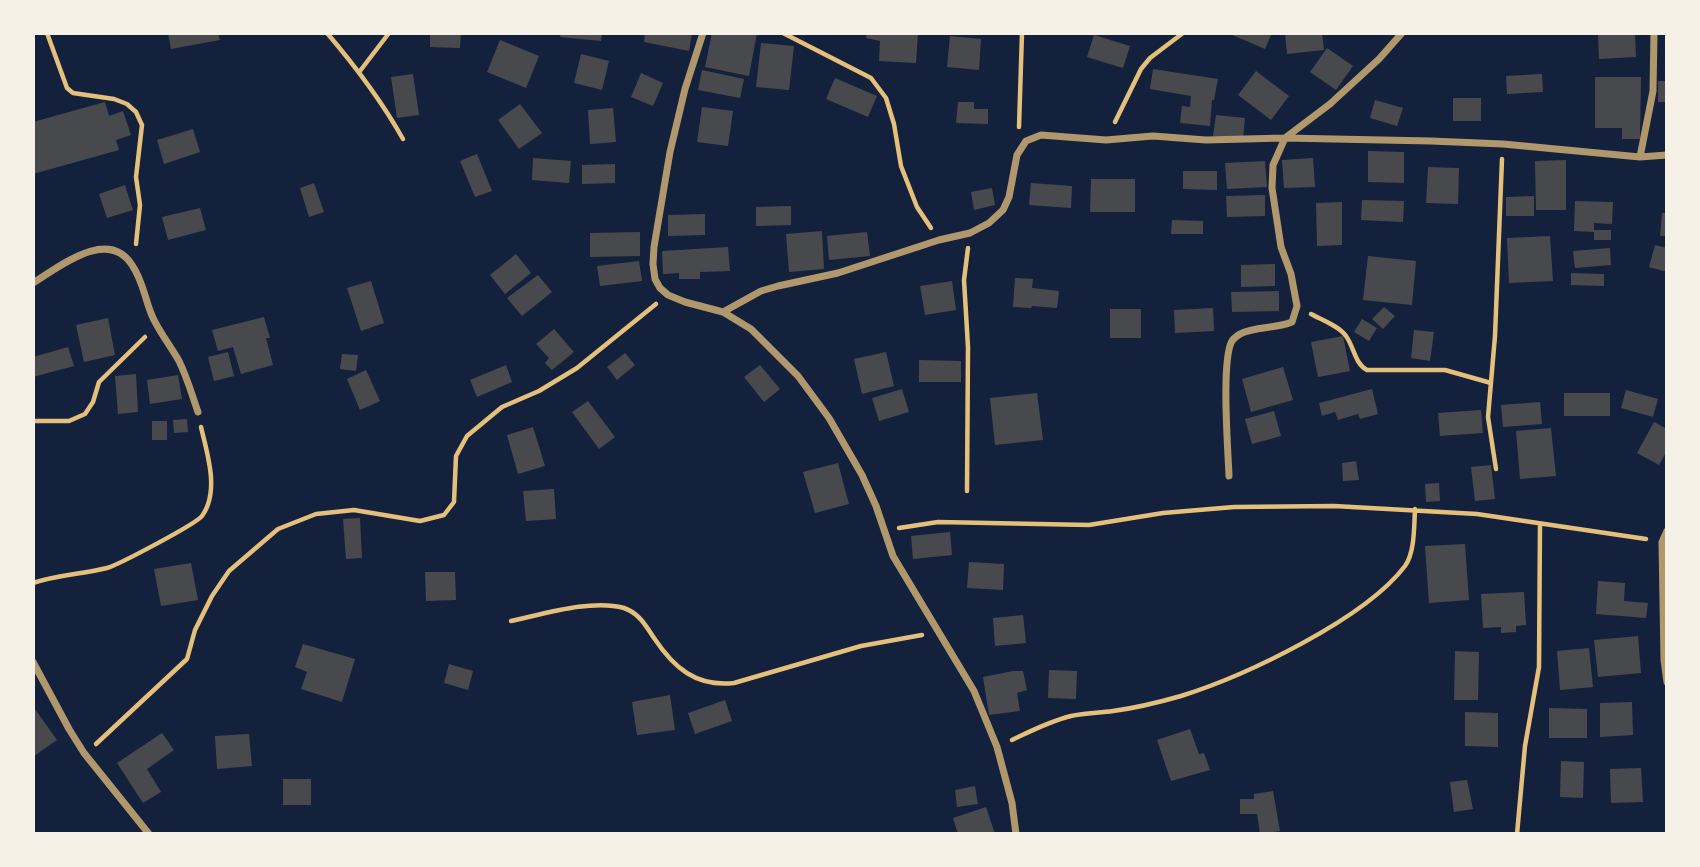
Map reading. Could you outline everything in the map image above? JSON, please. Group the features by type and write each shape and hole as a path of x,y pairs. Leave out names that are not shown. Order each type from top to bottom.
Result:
{"street":[{"path":"702,33 670,152 654,247 655,279 668,295 723,312 751,329 798,376 829,418 862,475 893,556 974,691 997,747 1012,803 1016,834"},
{"path":"1229,476 1227,363 1231,342 1237,335 1249,330 1280,327 1292,322 1297,306 1281,247 1272,188 1273,165 1285,138 1330,104 1379,59 1402,33"},
{"path":"1640,157 1653,91 1654,33"},
{"path":"723,312 761,291 838,273 939,240 970,233 989,223 1003,210 1009,197 1017,155 1026,141 1041,135 1106,140 1153,136 1206,140 1285,138 1503,144 1640,157 1667,155"},
{"path":"33,282 85,252 113,250 125,256 133,265 145,291 152,317 178,360 198,412"},
{"path":"1667,531 1662,542 1664,660 1667,682"},
{"path":"33,662 84,753 149,834"}],"path":[{"path":"47,33 67,88 73,93 114,99 127,104 142,125 135,177 140,205 133,265"},
{"path":"327,33 360,71 403,139"},
{"path":"360,71 389,33"},
{"path":"783,33 871,78 886,98 894,124 901,166 917,207 939,240"},
{"path":"1017,155 1022,33"},
{"path":"1106,140 1142,69 1150,58 1183,33"},
{"path":"1496,469 1488,417 1503,144"},
{"path":"967,491 968,347 964,280 970,233"},
{"path":"84,753 187,659 195,630 212,596 229,571 278,528 316,514 354,510 419,520 444,515 454,502 456,456 467,436 502,407 539,391 576,368 668,295"},
{"path":"1297,306 1342,331 1361,367 1367,370 1445,370 1491,383"},
{"path":"33,421 69,421 85,414 93,402 99,382 144,338 152,317"},
{"path":"33,583 110,567 187,527 201,516 209,496 212,475 198,412"},
{"path":"885,530 938,522 1089,525 1163,513 1234,507 1335,506 1477,514 1662,542"},
{"path":"997,747 1048,723 1072,716 1116,710 1181,695 1244,671 1311,639 1378,595 1407,564 1415,509"},
{"path":"1517,834 1525,746 1539,667 1540,524"},
{"path":"511,621 591,606 610,605 628,609 642,620 672,661 686,674 718,685 734,683 861,646 938,632"}],"building":[{"path":"168,33 218,33 220,40 171,49"},
{"path":"430,33 461,33 460,48 430,47"},
{"path":"561,33 602,33 601,41 560,37"},
{"path":"645,33 692,33 689,51 644,42"},
{"path":"712,33 757,33 749,76 705,67"},
{"path":"867,33 918,33 916,63 879,61 880,41 866,38"},
{"path":"1228,33 1272,33 1265,49"},
{"path":"1285,33 1322,33 1324,50 1287,54"},
{"path":"1598,33 1635,33 1636,57 1599,59"},
{"path":"1094,35 1130,46 1123,68 1087,57"},
{"path":"950,36 981,39 979,70 947,67"},
{"path":"500,40 539,56 526,88 487,72"},
{"path":"761,43 794,46 789,90 756,87"},
{"path":"1327,48 1353,66 1336,90 1310,72"},
{"path":"581,54 609,61 602,90 574,83"},
{"path":"1153,69 1218,79 1212,100 1210,126 1180,123 1182,106 1190,107 1191,96 1150,89"},
{"path":"702,70 744,79 740,98 698,90"},
{"path":"1256,71 1289,96 1271,120 1238,95"},
{"path":"641,73 663,83 653,106 631,97"},
{"path":"413,74 419,115 397,118 391,77"},
{"path":"1542,74 1543,92 1507,94 1506,76"},
{"path":"1595,77 1641,77 1640,139 1622,139 1622,128 1595,128"},
{"path":"835,78 877,96 868,117 826,99"},
{"path":"1658,81 1667,81 1667,102 1658,102"},
{"path":"1453,98 1481,98 1481,121 1453,121"},
{"path":"1375,100 1403,108 1397,126 1370,118"},
{"path":"105,102 109,116 123,111 131,135 116,140 119,150 33,174 33,122"},
{"path":"958,102 974,102 974,109 988,109 988,124 956,123"},
{"path":"520,104 542,133 519,149 498,120"},
{"path":"702,107 733,111 728,146 697,142"},
{"path":"613,108 616,142 590,144 588,110"},
{"path":"1216,115 1245,118 1243,139 1213,136"},
{"path":"193,129 200,152 164,164 157,140"},
{"path":"1368,151 1404,152 1404,183 1368,182"},
{"path":"477,154 492,191 475,197 460,161"},
{"path":"533,158 571,161 569,183 532,180"},
{"path":"1313,158 1315,187 1284,188 1282,160"},
{"path":"1566,160 1566,210 1536,210 1535,161"},
{"path":"1265,161 1267,187 1227,189 1225,163"},
{"path":"615,164 615,183 582,184 582,165"},
{"path":"1428,167 1459,168 1458,204 1426,203"},
{"path":"1183,171 1217,171 1217,190 1183,189"},
{"path":"1091,179 1135,179 1135,212 1090,212"},
{"path":"314,183 324,212 309,217 300,188"},
{"path":"1031,183 1072,186 1071,208 1029,205"},
{"path":"125,185 133,210 107,218 99,194"},
{"path":"992,188 995,205 974,210 971,192"},
{"path":"1265,195 1265,216 1227,217 1226,196"},
{"path":"1534,196 1534,216 1506,216 1506,197"},
{"path":"1362,200 1404,201 1403,222 1361,220"},
{"path":"1575,201 1613,202 1612,224 1594,223 1594,232 1574,231"},
{"path":"1342,202 1342,245 1317,246 1316,203"},
{"path":"791,206 791,225 756,226 756,207"},
{"path":"200,208 206,230 168,240 162,217"},
{"path":"1662,213 1667,213 1667,236 1660,236"},
{"path":"705,214 705,235 668,236 668,215"},
{"path":"1172,220 1203,221 1203,234 1171,234"},
{"path":"1594,230 1611,230 1611,240 1594,240"},
{"path":"822,231 824,269 789,272 786,234"},
{"path":"640,232 640,256 590,257 590,233"},
{"path":"867,232 870,256 829,260 827,236"},
{"path":"1550,236 1553,281 1509,283 1507,238"},
{"path":"1655,245 1667,248 1667,272 1649,267"},
{"path":"728,247 730,271 700,272 700,279 679,279 679,273 663,274 662,251"},
{"path":"1610,248 1611,265 1575,268 1573,251"},
{"path":"516,254 531,273 505,294 490,275"},
{"path":"1368,256 1416,261 1412,305 1363,300"},
{"path":"639,261 642,281 600,286 597,266"},
{"path":"1275,264 1275,286 1241,287 1241,265"},
{"path":"1571,273 1604,274 1604,286 1571,285"},
{"path":"538,275 552,292 522,316 507,298"},
{"path":"1015,278 1033,279 1032,288 1059,291 1057,308 1013,307"},
{"path":"371,281 384,323 361,331 347,288"},
{"path":"952,281 956,310 925,315 920,286"},
{"path":"1279,291 1279,311 1232,312 1231,292"},
{"path":"1384,307 1395,316 1383,329 1372,319"},
{"path":"1213,308 1214,331 1175,333 1174,310"},
{"path":"1110,309 1141,309 1141,338 1110,338"},
{"path":"264,317 273,365 241,374 233,347 218,351 212,330"},
{"path":"108,318 115,355 84,362 76,325"},
{"path":"1362,319 1377,328 1369,341 1354,332"},
{"path":"554,329 574,352 552,370 545,363 549,358 536,344"},
{"path":"1414,330 1434,332 1430,361 1411,358"},
{"path":"1343,336 1350,371 1318,377 1311,342"},
{"path":"68,347 74,366 33,377 33,357"},
{"path":"228,352 234,376 214,381 208,357"},
{"path":"886,352 894,386 862,394 854,359"},
{"path":"625,353 635,365 617,380 607,367"},
{"path":"342,354 358,355 356,371 340,369"},
{"path":"919,360 961,361 961,382 919,382"},
{"path":"506,365 512,382 477,397 470,380"},
{"path":"760,365 780,389 764,402 744,377"},
{"path":"1283,367 1293,400 1251,412 1242,379"},
{"path":"366,370 380,401 360,410 347,379"},
{"path":"136,374 138,412 118,414 115,376"},
{"path":"178,375 182,399 150,404 147,380"},
{"path":"902,389 909,412 879,421 872,398"},
{"path":"1372,389 1378,414 1360,419 1358,414 1338,420 1335,412 1322,416 1319,403"},
{"path":"1626,390 1658,399 1653,417 1621,408"},
{"path":"1037,393 1043,440 995,445 990,398"},
{"path":"1564,393 1610,393 1610,416 1564,416"},
{"path":"588,401 615,437 599,449 572,412"},
{"path":"1540,402 1542,424 1503,427 1501,405"},
{"path":"1481,410 1483,433 1440,436 1438,413"},
{"path":"1274,411 1281,436 1252,444 1245,419"},
{"path":"187,419 188,432 174,433 173,420"},
{"path":"152,421 167,421 167,440 152,440"},
{"path":"1654,422 1667,429 1667,451 1659,465 1637,453"},
{"path":"533,427 545,466 518,474 507,435"},
{"path":"1551,428 1556,476 1520,479 1516,431"},
{"path":"1356,461 1359,480 1343,481 1342,463"},
{"path":"838,463 849,504 815,513 803,472"},
{"path":"1491,465 1495,499 1475,501 1471,467"},
{"path":"1439,483 1440,501 1426,502 1425,484"},
{"path":"554,489 556,519 526,521 523,491"},
{"path":"360,518 362,558 346,559 343,519"},
{"path":"950,532 952,555 913,559 911,536"},
{"path":"1465,544 1469,600 1429,603 1425,546"},
{"path":"969,562 1004,564 1003,590 967,588"},
{"path":"191,563 198,600 161,606 154,569"},
{"path":"425,572 455,572 456,600 426,601"},
{"path":"1598,581 1625,583 1624,601 1648,603 1646,618 1596,614"},
{"path":"1524,592 1526,625 1516,626 1516,632 1501,633 1501,627 1483,628 1481,594"},
{"path":"1023,615 1026,643 995,646 993,618"},
{"path":"1638,636 1641,673 1598,677 1594,640"},
{"path":"303,644 355,659 342,702 301,689 307,672 295,667"},
{"path":"1589,648 1593,687 1560,690 1557,651"},
{"path":"1455,651 1479,652 1478,700 1454,700"},
{"path":"449,664 473,671 468,690 444,683"},
{"path":"1049,670 1077,671 1076,699 1048,698"},
{"path":"1023,671 1027,690 1017,693 1020,711 989,715 983,677"},
{"path":"670,695 675,730 637,735 632,702"},
{"path":"725,700 732,721 695,734 688,713"},
{"path":"1632,702 1633,735 1600,737 1600,703"},
{"path":"1549,708 1587,709 1587,738 1549,738"},
{"path":"35,709 57,740 34,756 33,711"},
{"path":"1465,712 1498,713 1498,747 1465,746"},
{"path":"1190,729 1199,754 1204,753 1210,770 1171,781 1157,740"},
{"path":"162,733 174,750 147,769 161,792 143,803 117,763"},
{"path":"249,734 252,766 217,769 215,736"},
{"path":"1561,761 1584,762 1583,798 1560,797"},
{"path":"1641,768 1643,802 1611,803 1610,769"},
{"path":"283,779 311,779 311,805 283,805"},
{"path":"1467,780 1473,809 1454,812 1450,782"},
{"path":"975,786 978,804 957,807 955,790"},
{"path":"1273,791 1280,831 1260,834 1257,814 1240,814 1240,799 1254,799 1254,794"},
{"path":"986,807 995,834 958,834 953,818"}]}
